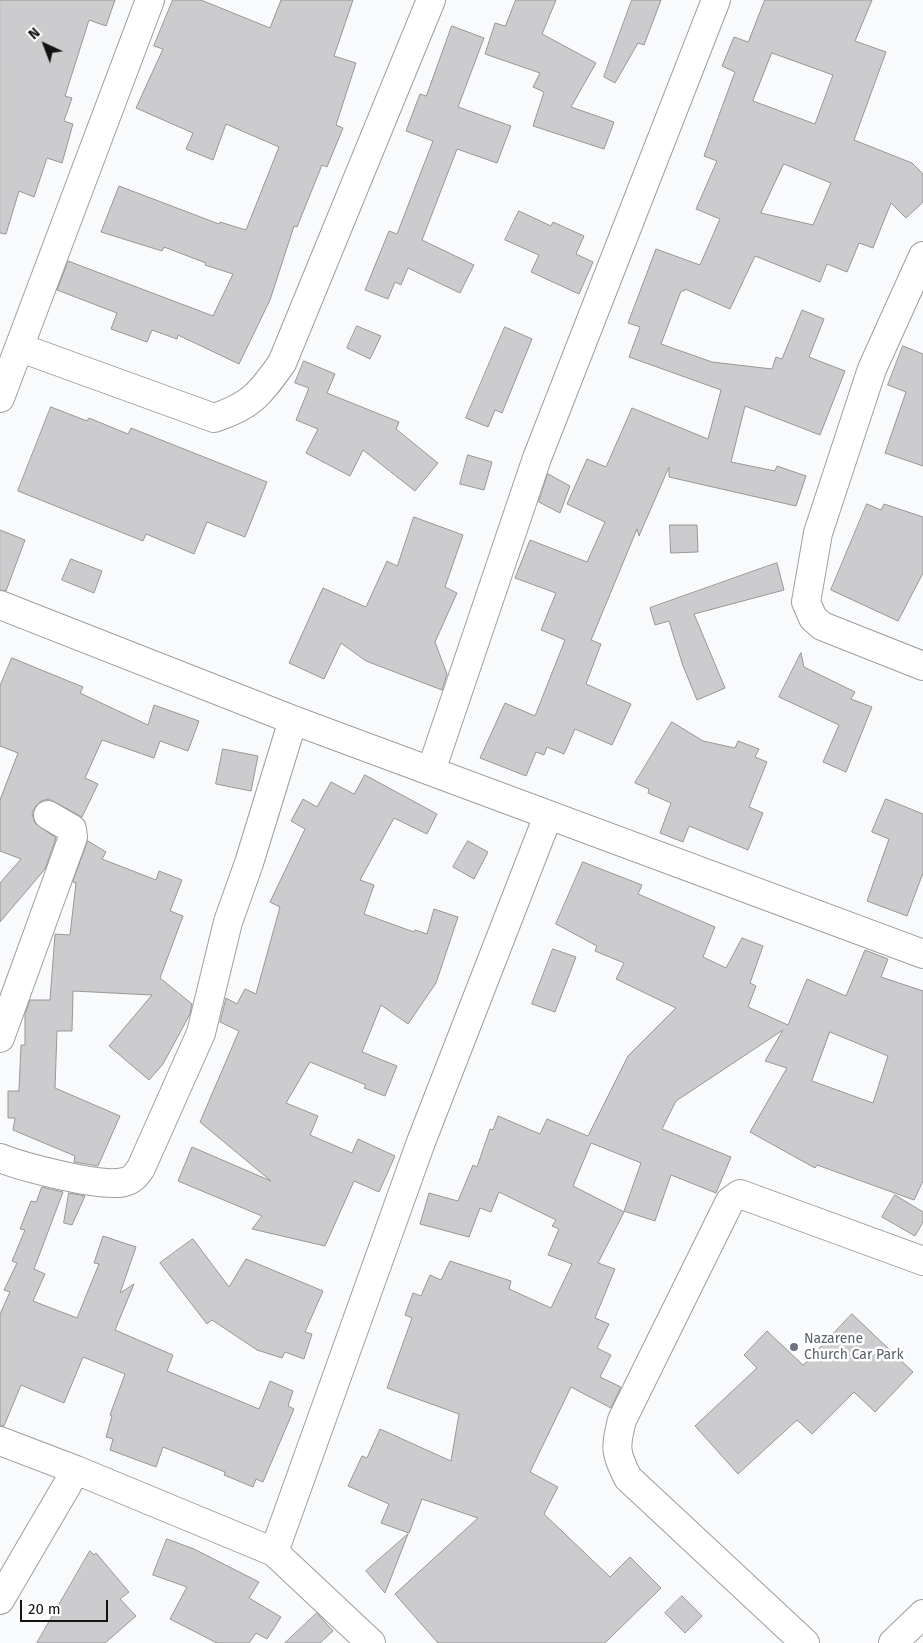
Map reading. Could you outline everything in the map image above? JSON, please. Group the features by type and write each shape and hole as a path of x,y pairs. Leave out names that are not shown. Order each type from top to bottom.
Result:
{"street":[{"path":"0,398 21,348 150,0"},
{"path":"21,348 214,418 239,410 262,391 282,363 431,0"},
{"path":"431,771 537,458 716,0"},
{"path":"923,256 872,369 818,532 806,602 813,618 822,626 923,666"},
{"path":"0,605 293,720 548,816 921,947"},
{"path":"0,1158 19,1166 117,1184 134,1178 201,1033 228,922 249,863 293,720"},
{"path":"0,1038 73,837 72,828 48,814"},
{"path":"274,1552 421,1142 548,816"},
{"path":"804,1643 628,1478 620,1461 616,1443 622,1420 734,1196 740,1194 923,1261"},
{"path":"0,1440 274,1552 372,1643"},
{"path":"0,1600 76,1470"},
{"path":"893,1643 923,1614"}],"building":[{"path":"0,0 115,0 106,26 89,20 65,96 72,98 64,121 73,124 62,163 47,158 34,197 19,191 6,234 0,233"},
{"path":"173,0 201,0 270,28 281,0 353,0 334,56 356,63 336,125 343,128 327,167 322,165 297,227 294,226 270,300 239,364 178,335 177,339 152,330 147,342 111,329 117,313 57,290 68,261 213,316 233,274 205,265 206,263 164,247 162,251 101,232 119,186 219,224 220,222 246,230 279,147 226,124 213,160 186,149 193,133 136,108 163,49 154,46"},
{"path":"516,0 556,0 542,34 596,63 571,107 614,122 604,149 533,126 544,92 533,87 540,73 485,54 495,23 505,26"},
{"path":"632,0 661,0 644,45 638,43 615,83 604,77"},
{"path":"765,0 872,0 855,41 886,52 854,140 912,163 923,174 923,202 906,218 891,203 873,248 859,243 847,272 827,264 820,282 755,256 730,309 685,289 681,291 661,344 712,362 772,369 776,357 782,359 802,310 824,319 809,357 845,371 820,435 745,406 731,462 775,471 777,466 806,476 796,506 669,477 669,467 639,536 637,529 591,640 601,644 586,684 631,704 612,745 575,729 564,754 547,747 544,755 536,752 526,776 480,758 505,703 535,716 565,640 541,630 556,593 515,578 530,540 587,562 605,522 567,504 587,459 606,467 632,408 708,439 721,390 629,357 640,327 628,323 656,249 700,265 720,219 696,209 717,161 704,156 735,72 722,66 734,37 748,42","holes":["772,53 833,75 815,124 753,101","784,164 831,183 813,225 761,213"]},
{"path":"452,26 484,38 458,107 511,126 497,163 457,149 422,240 474,265 460,293 408,268 401,285 395,282 388,299 365,290 389,231 397,234 433,141 406,131 420,94 426,96"},
{"path":"519,211 551,226 553,222 584,236 576,254 593,262 579,294 531,272 539,255 505,240"},
{"path":"357,326 381,336 370,359 347,348"},
{"path":"505,327 532,339 502,413 495,410 488,427 466,418"},
{"path":"903,346 923,354 923,466 885,453 906,392 888,385"},
{"path":"304,361 335,374 327,393 399,422 396,429 438,463 415,491 363,450 350,476 306,453 318,429 296,420 309,388 295,383"},
{"path":"51,407 87,421 89,418 128,434 131,428 267,482 245,537 207,522 194,554 146,534 143,541 18,491"},
{"path":"468,455 492,462 484,490 460,484"},
{"path":"548,474 570,486 560,513 539,502"},
{"path":"867,504 881,510 884,504 923,517 923,573 898,621 831,590"},
{"path":"414,517 463,535 445,587 457,593 435,642 447,674 442,690 366,661 341,643 324,679 289,663 323,588 366,607 387,561 397,566"},
{"path":"670,525 697,525 698,552 671,553"},
{"path":"0,530 25,540 6,591 0,590"},
{"path":"71,559 102,571 94,593 62,580"},
{"path":"777,563 784,590 694,614 725,688 697,700 683,666 669,621 655,625 650,608"},
{"path":"801,653 804,667 855,692 851,699 872,707 846,772 823,762 839,725 779,697"},
{"path":"12,658 83,687 80,693 148,725 154,705 199,721 188,751 160,741 154,758 102,740 85,778 98,784 82,817 49,799 41,801 35,807 32,814 35,823 56,838 45,869 0,922 0,883 21,859 0,851 0,800 18,753 0,746 0,686"},
{"path":"672,722 703,741 735,748 738,741 759,749 755,757 767,762 749,807 763,813 748,850 689,826 683,842 660,833 671,803 648,793 649,789 635,783"},
{"path":"223,749 258,756 251,791 216,784"},
{"path":"365,775 437,814 427,834 394,818 360,880 374,885 364,914 414,932 415,930 427,934 434,909 458,917 436,983 408,1024 381,1005 362,1052 397,1066 385,1096 364,1088 366,1085 310,1062 286,1103 318,1116 310,1135 352,1153 358,1139 395,1156 379,1192 354,1181 325,1246 252,1229 262,1216 178,1181 192,1147 271,1181 200,1122 239,1031 220,1022 226,998 237,1004 245,989 256,994 280,907 270,902 305,829 291,821 303,799 317,807 331,782 354,794"},
{"path":"886,799 923,814 923,873 907,916 867,901 889,839 872,832"},
{"path":"88,841 106,852 102,859 156,880 159,871 182,880 170,911 183,916 160,978 192,1004 190,1014 163,1064 149,1080 109,1046 152,995 73,991 72,1031 57,1031 55,1088 120,1116 98,1166 74,1162 75,1156 13,1130 15,1118 8,1118 8,1091 19,1091 21,1045 25,1045 25,1014 30,1000 50,1000 55,934 70,935 76,883 73,882"},
{"path":"468,841 488,852 474,879 453,867"},
{"path":"583,862 642,885 638,894 715,927 703,957 726,968 742,938 763,946 750,983 756,986 748,1007 788,1025 807,979 846,996 865,950 888,959 881,977 923,991 923,1181 914,1200 817,1165 815,1168 750,1132 787,1068 765,1061 783,1030 676,1101 662,1129 731,1157 716,1193 671,1175 655,1221 624,1211 641,1163 591,1143 573,1186 624,1212 598,1263 615,1269 595,1318 609,1324 597,1348 611,1355 600,1377 621,1387 611,1408 571,1387 530,1472 558,1487 544,1514 610,1577 630,1557 661,1588 605,1643 438,1643 395,1594 478,1518 422,1499 409,1533 381,1523 389,1504 348,1486 362,1456 367,1458 380,1429 451,1461 459,1414 387,1388 412,1318 405,1315 413,1293 421,1296 430,1275 441,1280 450,1261 511,1281 509,1289 551,1308 572,1264 548,1255 559,1229 552,1226 556,1220 499,1192 491,1212 480,1208 469,1237 420,1224 429,1193 458,1201 473,1165 477,1167 490,1129 493,1130 498,1116 540,1134 547,1119 588,1136 628,1056 676,1008 616,979 624,963 595,951 597,946 556,924","holes":["830,1032 888,1056 873,1103 812,1081"]},
{"path":"553,949 576,957 555,1012 532,1004"},
{"path":"42,1187 63,1192 34,1269 45,1274 33,1301 77,1318 99,1264 94,1263 103,1236 136,1247 120,1293 134,1284 115,1330 173,1355 167,1371 259,1409 270,1381 293,1391 288,1406 294,1409 263,1482 256,1479 253,1487 224,1475 225,1472 163,1447 156,1467 110,1450 113,1439 106,1437 112,1416 110,1415 125,1374 83,1357 64,1403 21,1385 4,1426 0,1426 0,1314 10,1292 4,1290 17,1263 12,1261 25,1230 20,1229 31,1201 36,1202"},
{"path":"69,1193 85,1196 72,1225 64,1223"},
{"path":"895,1195 923,1212 923,1222 915,1236 882,1217"},
{"path":"193,1239 229,1287 246,1259 323,1291 305,1332 312,1334 304,1359 285,1352 282,1358 257,1350 212,1320 207,1324 160,1263"},
{"path":"852,1314 913,1372 875,1412 854,1392 812,1434 797,1420 738,1474 695,1426 757,1368 744,1355 767,1331 803,1365"},
{"path":"408,1534 385,1593 366,1571"},
{"path":"167,1539 194,1549 259,1582 249,1598 281,1617 267,1639 256,1633 249,1643 217,1643 170,1619 187,1587 153,1575"},
{"path":"90,1551 94,1555 96,1553 129,1592 120,1599 136,1616 105,1643 37,1643"},
{"path":"682,1596 702,1616 685,1633 665,1613"},
{"path":"317,1613 333,1631 320,1643 285,1643"}],"place":[{"name":"Nazarene Church Car Park","path":"794,1347"}]}
